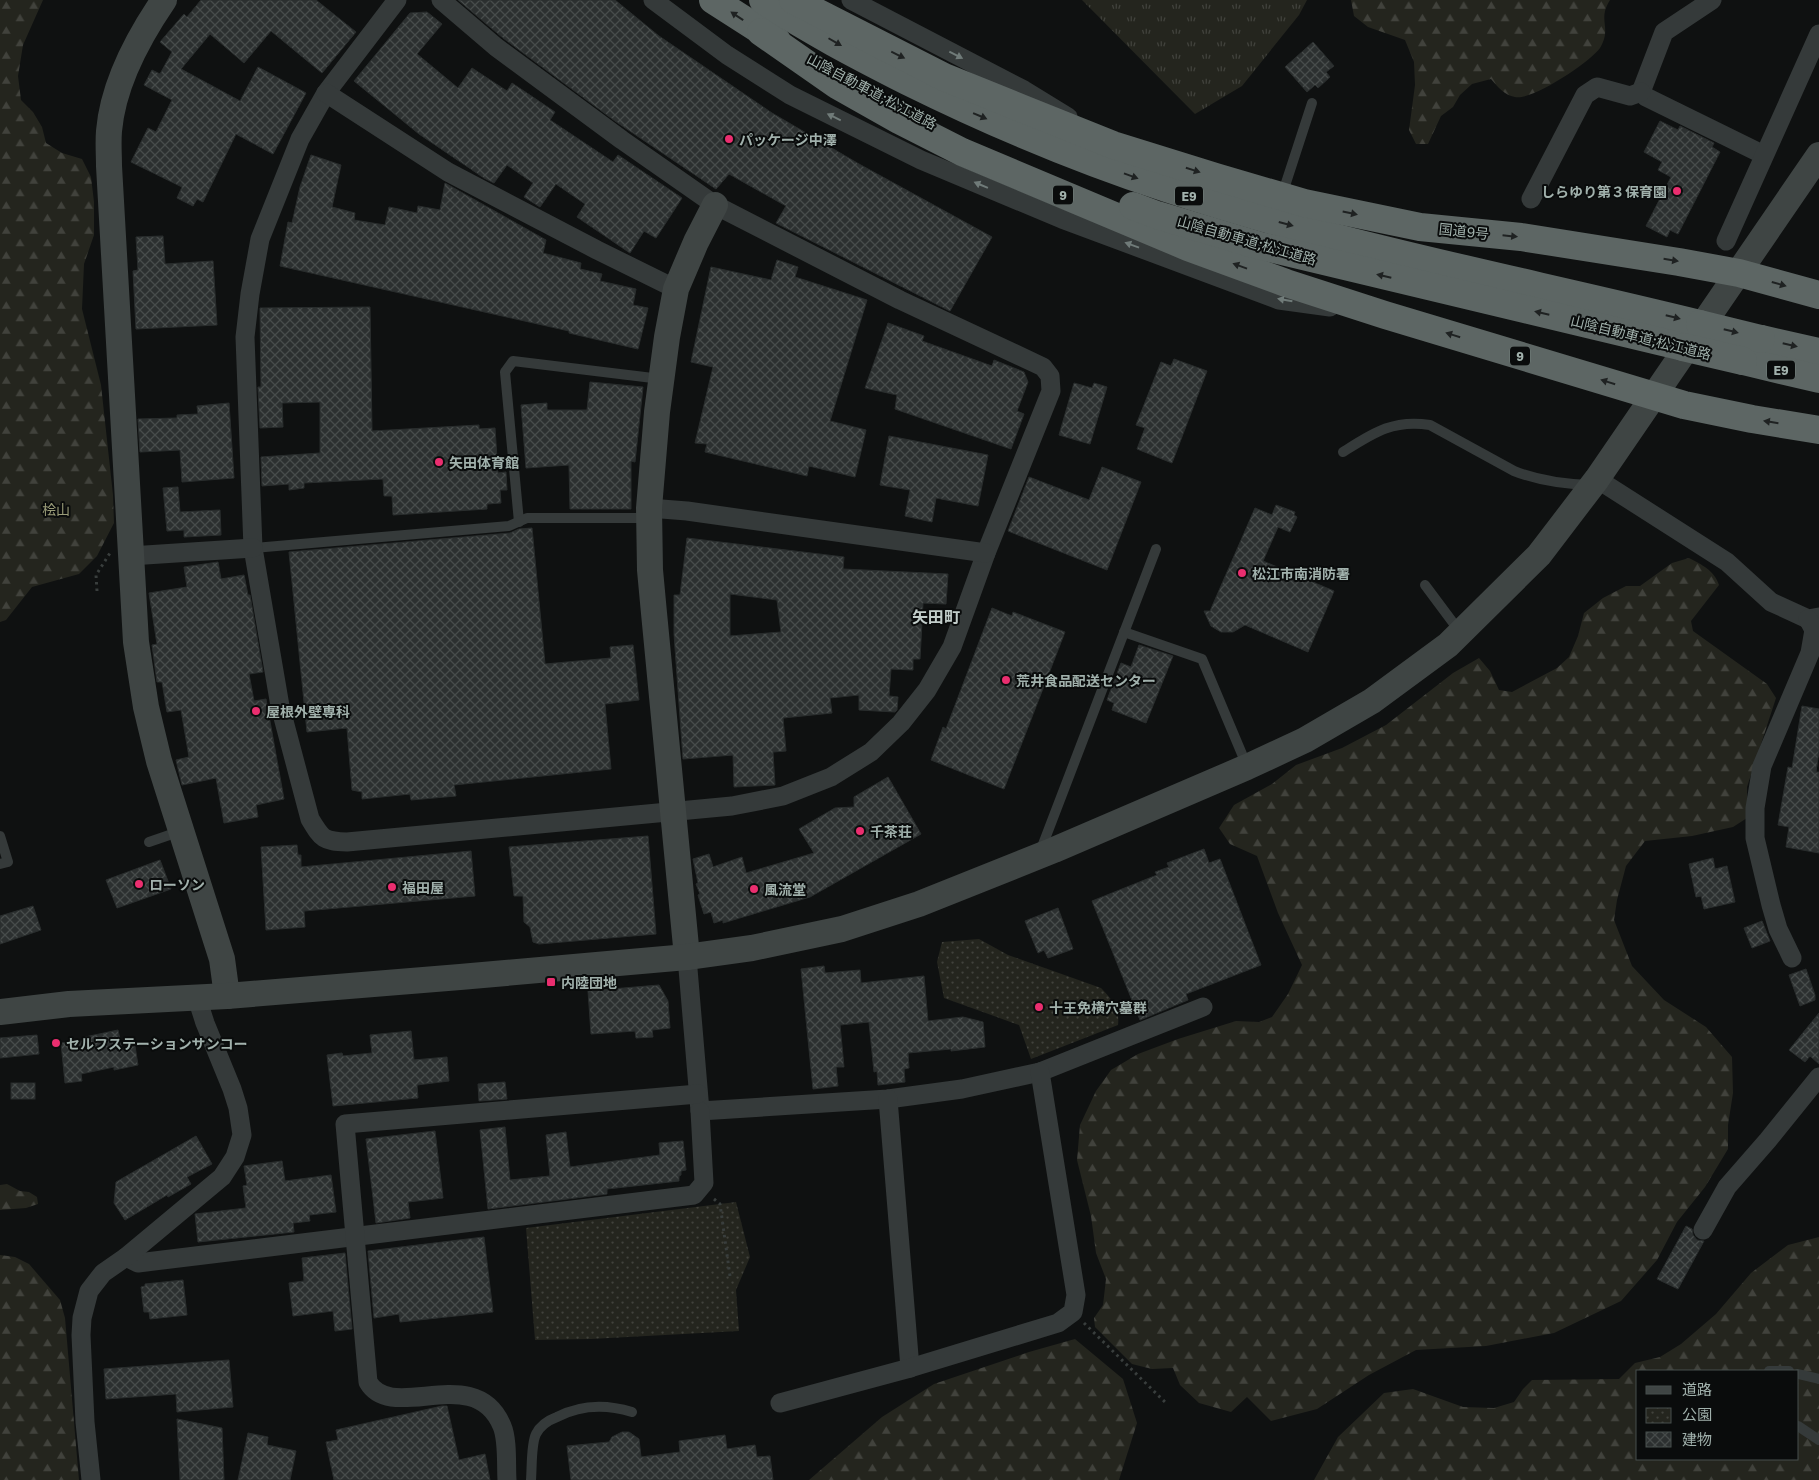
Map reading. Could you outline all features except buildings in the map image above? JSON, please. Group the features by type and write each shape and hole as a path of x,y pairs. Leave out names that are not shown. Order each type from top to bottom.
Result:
{"highway":[{"name":"山陰自動車道;松江道路","path":"713,0 761,32 860,87 955,134 1060,178 1157,214 1295,254 1819,379"},
{"name":"山陰自動車道;松江道路","path":"763,0 870,62 967,111 1068,153 1164,188 1264,218 1364,244 1819,352"},
{"name":"国道9号","path":"793,0 944,77 1113,144 1216,178 1304,203 1365,217 1420,227 1521,237 1679,262 1739,273 1819,295"},
{"name":"9","path":"761,32 838,85 899,120 962,152 1188,247 1286,283 1385,315 1655,396 1752,419 1819,430"}],"street":[{"path":"164,0 129,60 114,103 109,131 109,166 136,642 146,707 160,761 222,959 227,996"},
{"path":"397,0 326,93 300,139 260,239 250,294 245,337 253,548 280,706 310,819 318,833 328,842 347,842 732,806 783,796 831,777 871,752 902,723 926,690 952,647 986,553 1051,391 1052,382 1047,370 900,300 715,205 622,140 496,47 441,0"},
{"path":"653,0 726,55 790,95 921,160 1062,219 1279,300 1385,315"},
{"path":"851,0 1024,90 1113,144"},
{"path":"1531,199 1585,95 1597,87 1630,96 1641,92 1664,32 1712,0"},
{"path":"1726,241 1819,34"},
{"path":"1641,92 1646,97 1764,155"},
{"path":"326,93 448,172 676,289"},
{"path":"0,1012 69,1004 227,996 687,957 752,948 842,929 919,904 1247,767 1305,740 1372,701 1448,645 1539,555 1595,482 1819,155"},
{"path":"126,1257 138,1263 694,1195 704,1183 687,957 652,587 649,513 657,412 676,289 696,242 715,205"},
{"path":"1595,482 1727,562 1771,602 1813,618 1814,630 1810,653 1762,766 1755,808 1755,838 1769,898 1778,929 1792,958"},
{"path":"649,513 687,511 986,553"},
{"path":"130,547 253,548"},
{"path":"91,1480 81,1335 82,1318 89,1291 103,1273 126,1257 222,1176 235,1157 242,1135 238,1108 232,1089 198,998"},
{"path":"507,1480 506,1446 503,1427 492,1411 479,1399 462,1394 396,1397 381,1394 372,1388 368,1382 345,1124 699,1103 888,1099 962,1090 1040,1072 1203,1006"},
{"path":"780,1403 910,1368 1058,1323 1073,1312 1076,1295 1040,1072"},
{"path":"1703,1230 1726,1187 1768,1140 1819,1077"},
{"path":"888,1099 910,1368"}],"lane":[{"path":"1282,196 1312,103"},
{"path":"519,522 505,372 513,361 662,380"},
{"path":"1343,452 1380,430 1404,423 1417,423 1430,425 1527,477 1563,484 1595,482"},
{"path":"253,548 509,526 528,518 649,513"},
{"path":"1039,855 1156,549"},
{"path":"1425,585 1461,632"},
{"path":"1124,632 1202,659 1247,767"},
{"path":"149,842 182,831"},
{"path":"0,836 8,862 0,864"},
{"path":"1799,1374 1819,1379"},
{"path":"531,1480 536,1434 541,1427 551,1420 575,1409 588,1406 604,1406 632,1412"},
{"path":"1799,1427 1819,1440"}],"path":[{"path":"97,591 96,575 120,538 130,547"},
{"path":"720,1204 730,1276"},
{"path":"1073,1312 1166,1403"}],"green space":[{"name":"桧山","path":"0,0 43,0 23,45 18,76 21,100 33,112 42,127 46,143 62,153 82,159 91,177 94,202 94,235 84,264 82,309 101,385 113,495 114,523 97,556 79,574 32,587 6,620 0,622"},
{"path":"1082,0 1307,0 1299,15 1242,86 1195,114"},
{"path":"1351,0 1610,0 1605,11 1605,37 1600,48 1573,71 1547,87 1523,97 1515,97 1508,94 1491,79 1472,84 1460,95 1453,107 1441,116 1428,144 1416,144 1409,130 1415,85 1414,62 1405,40 1368,27 1354,16"},
{"path":"1689,558 1711,572 1719,585 1691,621 1693,631 1767,684 1776,698 1747,787 1747,818 1733,827 1692,836 1645,841 1626,866 1617,900 1614,920 1632,966 1664,1000 1706,1027 1732,1057 1733,1093 1728,1125 1728,1149 1705,1187 1677,1222 1657,1260 1621,1301 1554,1333 1486,1346 1416,1350 1369,1375 1317,1409 1271,1421 1247,1397 1231,1412 1199,1403 1180,1385 1173,1368 1152,1369 1132,1364 1095,1327 1094,1318 1103,1305 1106,1279 1096,1253 1091,1216 1077,1160 1080,1125 1096,1091 1111,1070 1138,1054 1178,1039 1236,1021 1259,1022 1272,1017 1288,994 1302,965 1278,913 1257,856 1230,844 1219,828 1234,805 1272,784 1296,765 1342,748 1386,725 1453,673 1479,658 1490,671 1499,690 1512,692 1557,668 1569,657 1578,636 1584,613 1603,598 1626,586 1640,586 1672,563"},
{"path":"979,939 1008,955 1101,988 1114,1005 1118,1014 1118,1025 1031,1059 1019,1025 944,998 937,962 942,942"},
{"path":"7,1184 37,1197 38,1204 26,1208 0,1210 0,1185"},
{"path":"736,1202 750,1257 736,1290 739,1331 535,1340 526,1228"},
{"path":"1819,1237 1819,1480 1314,1480 1338,1437 1384,1393 1413,1389 1463,1407 1494,1408 1514,1402 1532,1380 1619,1379 1635,1363 1660,1357 1681,1344 1716,1314 1751,1273 1788,1245"},
{"path":"0,1255 15,1257 29,1264 60,1300 65,1318 79,1480 0,1480"},
{"path":"1075,1339 1123,1379 1137,1423 1119,1480 809,1480 882,1417 934,1384 1029,1352"}],"place":[{"name":"パッケージ中澤","path":"729,139"},
{"name":"しらゆり第３保育園","path":"1677,191"},
{"name":"矢田体育館","path":"439,462"},
{"name":"松江市南消防署","path":"1242,573"},
{"name":"荒井食品配送センター","path":"1006,680"},
{"name":"屋根外壁専科","path":"256,711"},
{"name":"千茶荘","path":"860,831"},
{"name":"ローソン","path":"139,884"},
{"name":"福田屋","path":"392,887"},
{"name":"風流堂","path":"754,889"},
{"name":"内陸団地","path":"551,982"},
{"name":"十王免横穴墓群","path":"1039,1007"},
{"name":"セルフステーションサンコー","path":"56,1043"}],"district":[{"name":"矢田町","path":"936,617"}]}
